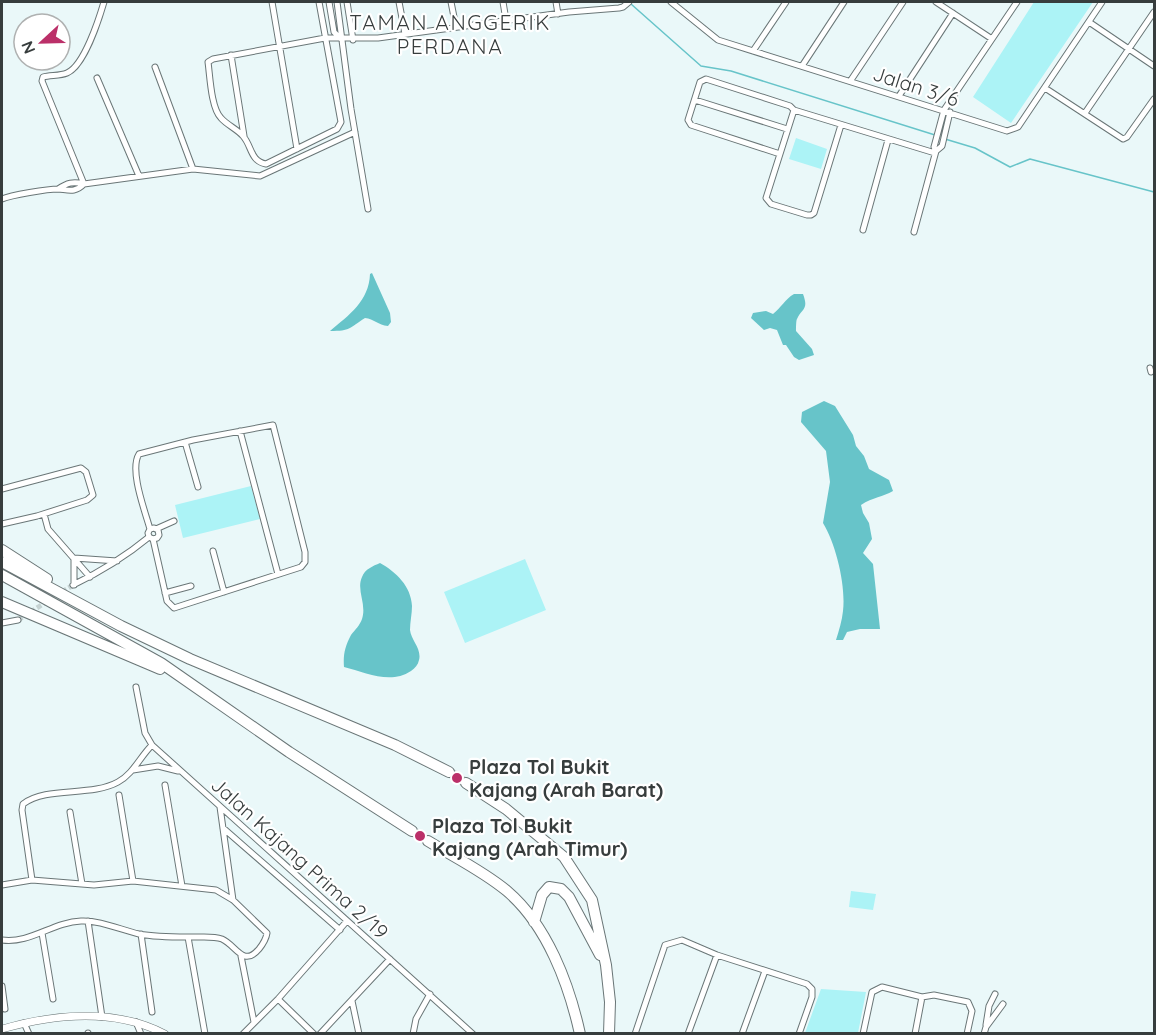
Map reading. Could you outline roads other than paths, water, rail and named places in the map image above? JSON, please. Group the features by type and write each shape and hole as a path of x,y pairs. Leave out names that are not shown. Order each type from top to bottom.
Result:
{"highway":[{"path":"2,550 121,627"},
{"path":"2,562 121,627 190,659 395,745 449,772"},
{"path":"2,575 161,663 289,752 412,831"},
{"path":"2,602 183,679"},
{"path":"466,783 506,809 564,857 592,900 606,966 610,1002 609,1034"},
{"path":"428,841 497,883 509,893 534,922 559,965 573,1004 580,1034"},
{"path":"534,922 544,891 549,887 561,889 569,897 606,966"}],"street":[{"path":"84,184 42,81 43,77 66,73 76,66 86,49 104,2"},
{"path":"272,2 297,149"},
{"path":"231,55 244,136 256,159 262,164 337,129 341,122 319,2"},
{"path":"329,2 334,32 341,39"},
{"path":"337,2 368,209"},
{"path":"347,2 353,39"},
{"path":"399,2 405,34"},
{"path":"451,2 456,27"},
{"path":"504,2 507,20"},
{"path":"556,2 558,14"},
{"path":"244,136 221,118 216,111 207,62 213,59 326,38 353,39 405,34 617,4 623,7 629,2"},
{"path":"753,51 784,2"},
{"path":"802,66 844,2"},
{"path":"851,80 903,2"},
{"path":"936,2 992,39"},
{"path":"914,232 944,110 1017,2"},
{"name":"Jalan 3/6","path":"675,3 718,40 1007,131 1018,127 1102,2"},
{"path":"1085,113 1155,12"},
{"path":"899,96 953,13"},
{"path":"1089,22 1155,66"},
{"path":"155,67 193,169"},
{"path":"98,78 139,176"},
{"path":"780,154 691,125 688,120 700,82 706,79 888,140 935,150 942,146 950,113"},
{"path":"1046,88 1123,139 1127,137 1155,99"},
{"path":"694,99 788,129"},
{"path":"794,110 766,198 768,202 807,215 811,216 814,213 840,124"},
{"path":"2,199 58,189 68,192 79,190 84,184 193,169 260,176 355,132"},
{"path":"863,230 888,140"},
{"path":"74,558 74,585 117,561 151,538 157,538 159,535 153,529 136,475 137,457 146,451 270,425 274,428 305,552 305,562 301,567 174,608 169,605 151,538 148,533 153,529 174,521"},
{"path":"240,431 278,574"},
{"path":"185,442 198,487"},
{"path":"2,489 81,468 86,472 93,495 91,498 44,514 2,524"},
{"path":"44,514 48,529 90,577"},
{"path":"213,551 224,592"},
{"path":"74,558 117,561"},
{"path":"165,593 190,586"},
{"path":"2,623 18,620"},
{"name":"Jalan Kajang Prima 2/19","path":"136,687 145,733 152,745 473,1034"},
{"path":"32,880 23,804 39,797 111,785 126,777 152,745"},
{"path":"133,770 158,766 183,773"},
{"path":"165,785 182,886"},
{"path":"119,795 133,881"},
{"path":"220,807 233,900"},
{"path":"70,812 82,884"},
{"path":"223,828 340,930"},
{"path":"2,885 32,880 108,885 133,881 216,890 233,900 267,933 266,940 249,957 241,956 221,939 213,937 141,934 88,921 65,923 17,940 2,940"},
{"path":"88,921 102,1017"},
{"path":"243,1034 278,999 347,921"},
{"path":"42,933 53,999"},
{"path":"141,934 152,1012"},
{"path":"188,937 205,1034"},
{"path":"635,1034 665,945 682,940 717,955 807,984 812,989 812,997 799,1034"},
{"path":"688,1034 717,955"},
{"path":"241,956 254,1022"},
{"path":"320,1034 390,959"},
{"path":"742,1034 765,971"},
{"path":"2,986 5,1009"},
{"path":"862,1034 872,992 882,987 922,997 934,995 968,1002 972,1005 972,1011 967,1034"},
{"path":"413,1034 416,1019 430,994"},
{"path":"985,1030 989,1006 995,994"},
{"path":"915,1034 922,997"},
{"path":"278,999 314,1034"},
{"path":"352,1001 359,1034"},
{"path":"985,1030 1003,1004"},
{"path":"2,1029 52,1018 102,1017 136,1022 165,1034"},
{"path":"136,1022 141,1034"},
{"path":"24,1023 29,1034"}],"waterway":[{"path":"631,4 701,66 731,71 935,135"},
{"path":"945,139 975,148 1010,167 1030,159 1154,192"}],"tunnel":[{"path":"18,620 73,585"},
{"path":"449,772 466,783"},
{"path":"412,831 428,841"}],"place":[{"name":"Plaza Tol Bukit Kajang (Arah Barat)","path":"457,778"},
{"name":"Plaza Tol Bukit Kajang (Arah Timur)","path":"420,836"}],"district":[{"name":"TAMAN ANGGERIK PERDANA","path":"450,34"}]}
